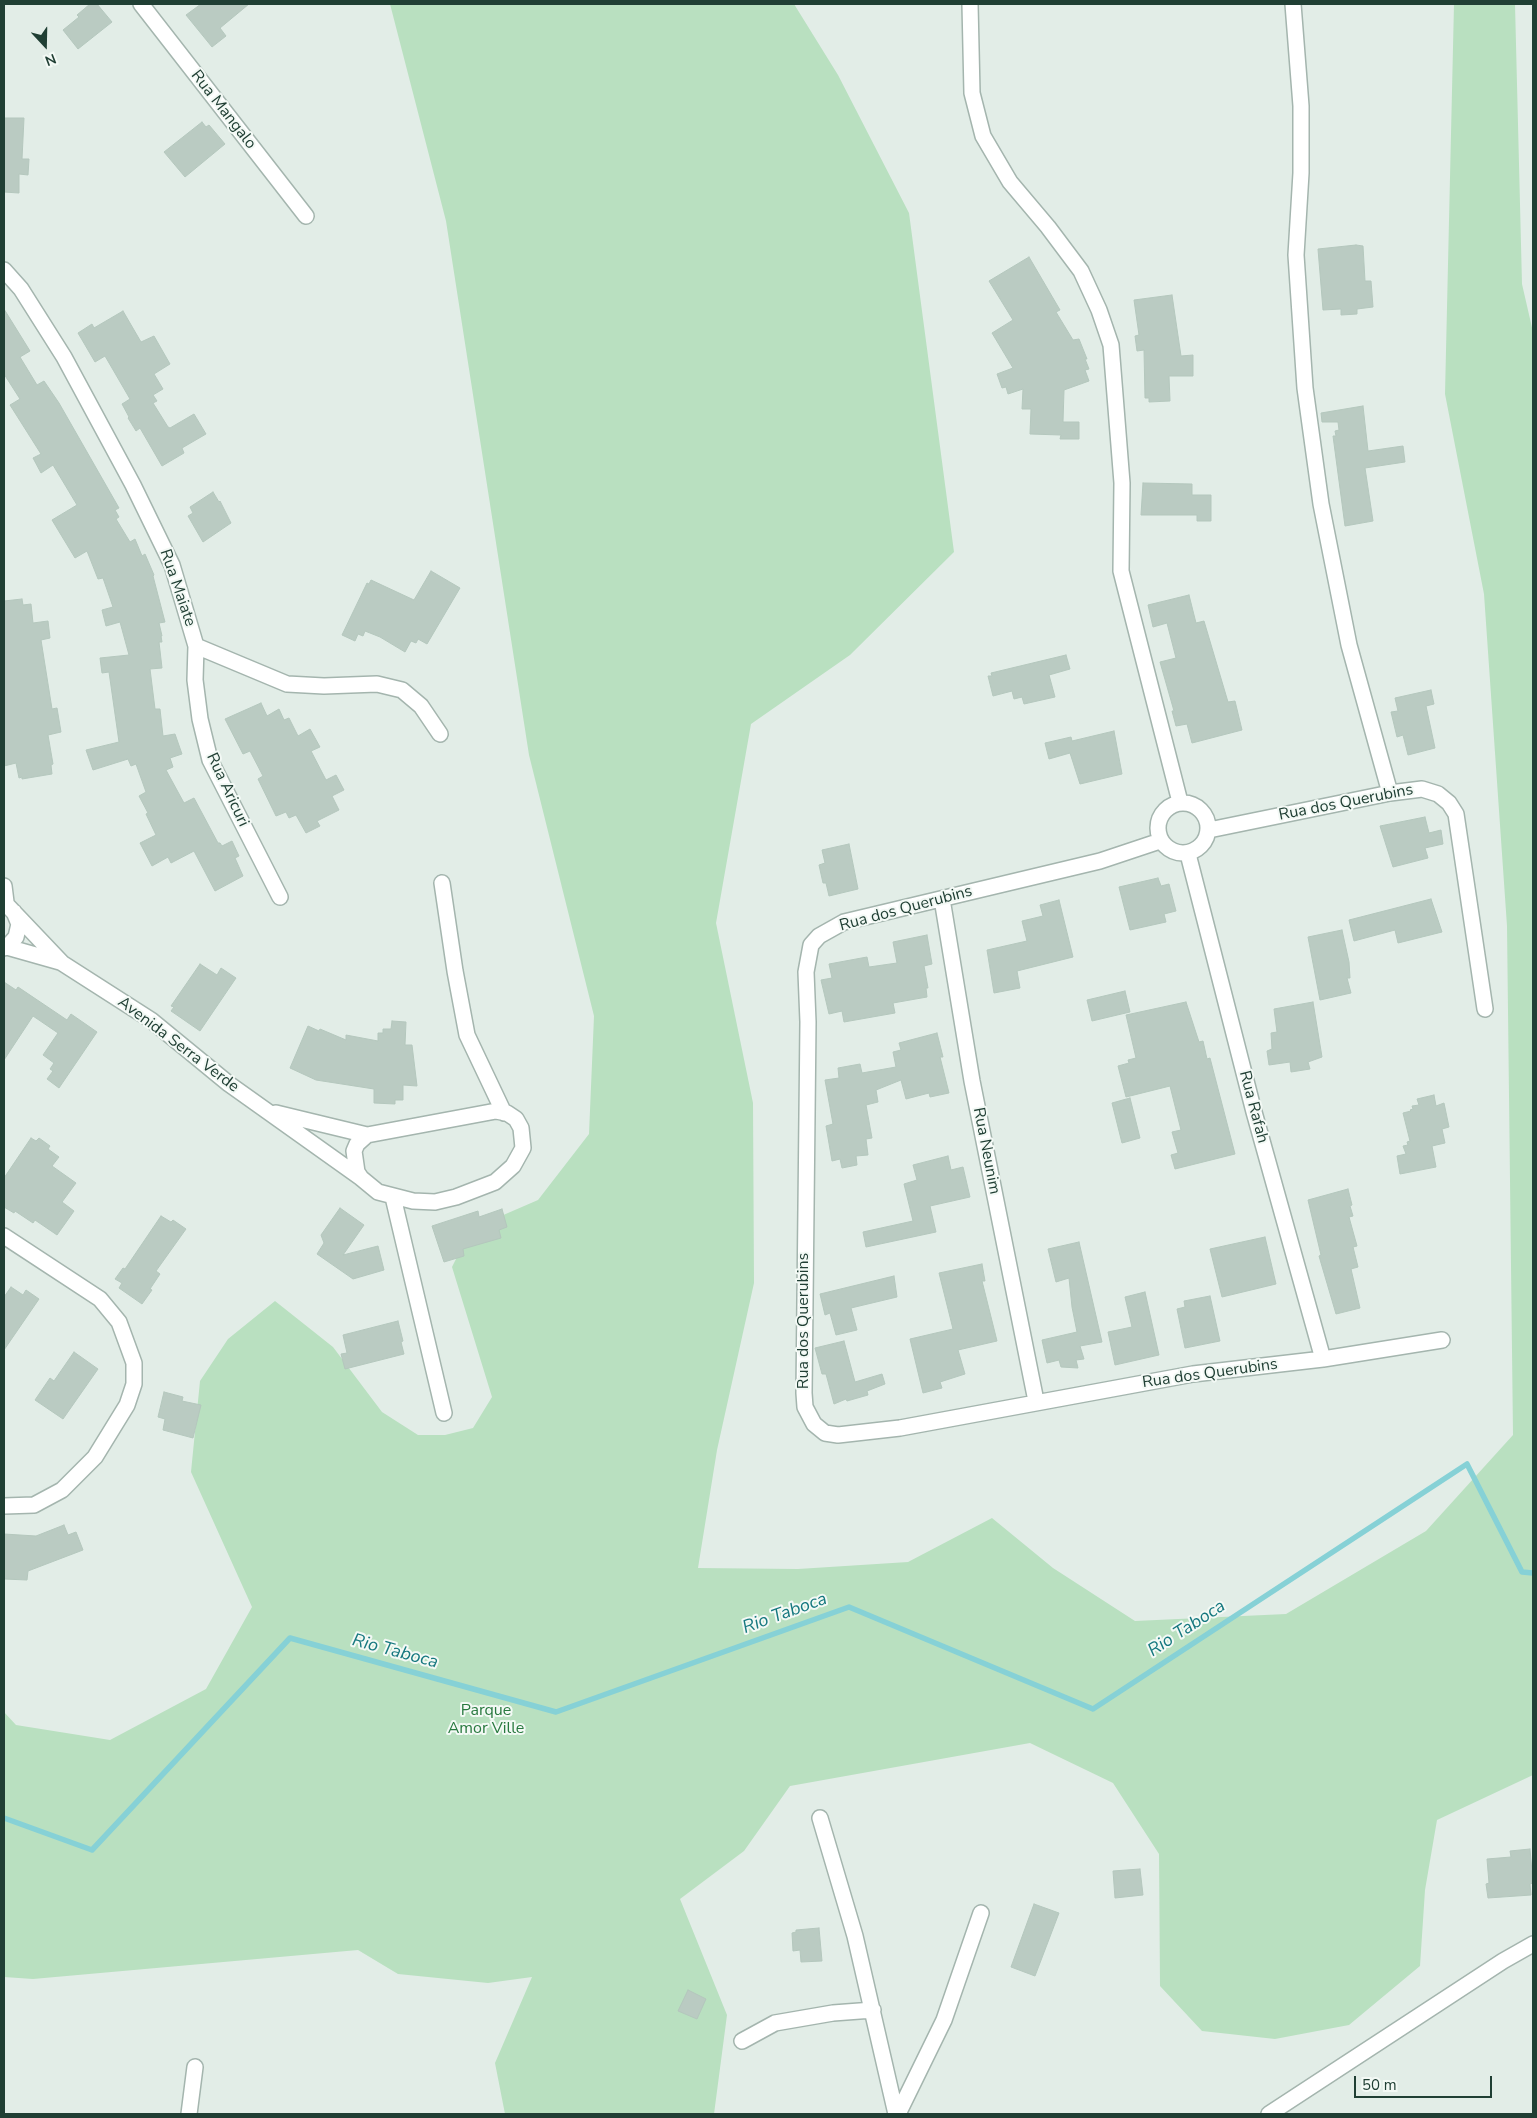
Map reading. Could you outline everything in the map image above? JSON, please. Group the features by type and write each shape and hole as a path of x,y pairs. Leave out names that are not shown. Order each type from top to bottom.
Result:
{"street":[{"name":"Rua Mangalo","path":"141,4 306,216"},
{"path":"970,4 972,93 983,136 1010,182 1081,270 1099,310 1111,345 1122,483 1121,571 1180,802"},
{"path":"1293,4 1301,106 1301,173 1296,255 1305,388 1321,504 1349,645 1390,793"},
{"name":"Rua Maiate","path":"4,270 21,289 64,357 133,485 172,565 196,646 287,684 324,686 377,684 402,690 421,706 440,734"},
{"name":"Rua Aricuri","path":"196,646 195,680 200,720 210,760 280,897"},
{"name":"Rua dos Querubins","path":"1209,830 1390,793 1422,789 1438,794 1456,814 1485,1009"},
{"path":"1180,802 1194,805 1206,815 1209,830 1203,845 1188,854 1172,852 1160,841 1157,829 1159,817 1168,807 1180,802"},
{"name":"Rua dos Querubins","path":"1160,841 1100,861 844,922 819,936 811,945 806,972 808,1022 804,1264 805,1407 814,1424 825,1433 838,1435 900,1428 1193,1374 1324,1359 1442,1340"},
{"name":"Rua Rafah","path":"1188,854 1254,1112 1324,1359"},
{"path":"442,883 467,1035 504,1113"},
{"path":"4,886 8,905 19,924 16,937 6,947 62,963"},
{"name":"Rua Neunim","path":"942,899 972,1081 1036,1402"},
{"path":"8,905 62,963"},
{"name":"Avenida Serra Verde","path":"62,963 151,1020 228,1084 269,1111 378,1192 413,1201 435,1202 456,1197 495,1182 514,1166 523,1148 521,1128 516,1119 504,1113"},
{"path":"269,1111 367,1135 496,1111 504,1113"},
{"path":"361,1178 357,1172 354,1151 357,1144 367,1135"},
{"path":"393,1197 444,1413"},
{"path":"4,1236 100,1299 119,1322 134,1362 134,1384 127,1404 95,1458 62,1490 34,1505 4,1506"},
{"path":"820,1818 853,1927 897,2114"},
{"path":"897,2114 944,2020 981,1913"},
{"path":"1270,2114 1503,1961 1533,1944"},
{"path":"742,2041 775,2023 833,2013 873,2010"},
{"path":"189,2114 195,2067"}],"green space":[{"name":"Parque Amor Ville","path":"390,4 794,4 838,75 909,213 954,552 850,655 751,724 716,923 753,1103 754,1283 717,1450 698,1568 798,1569 908,1562 992,1518 1053,1568 1135,1621 1286,1614 1426,1531 1513,1435 1507,926 1484,594 1445,394 1454,4 1515,4 1522,284 1533,332 1533,1775 1437,1820 1425,1890 1420,1966 1349,2025 1275,2039 1202,2031 1160,1986 1159,1854 1113,1783 1030,1743 790,1786 744,1851 680,1899 727,2015 714,2114 505,2114 495,2063 532,1977 488,1983 398,1974 358,1950 33,1979 4,1977 4,1712 16,1725 110,1740 206,1689 252,1607 191,1472 200,1381 228,1339 275,1301 333,1347 382,1412 418,1435 445,1435 473,1428 492,1397 452,1267 471,1229 538,1200 589,1134 594,1016 529,755 446,221"}],"building":[{"path":"90,4 97,4 112,22 78,49 63,30 79,17 77,15"},
{"path":"201,4 249,4 220,28 226,36 212,47 186,15"},
{"path":"4,118 24,118 22,159 29,159 28,175 19,174 19,193 4,192"},
{"path":"202,122 206,127 209,125 225,144 185,177 164,152"},
{"path":"1363,246 1365,281 1371,281 1373,307 1357,309 1357,314 1341,315 1341,309 1323,310 1318,249"},
{"path":"1029,257 1060,310 1056,312 1073,340 1079,339 1087,359 1085,359 1089,369 1085,370 1089,381 1064,390 1063,422 1079,422 1079,439 1060,439 1061,435 1030,434 1031,409 1022,409 1023,389 1008,394 1006,387 1002,388 997,374 1013,368 992,333 1013,320 989,281"},
{"path":"1172,295 1181,356 1193,355 1193,376 1169,376 1170,401 1149,402 1149,398 1145,398 1144,350 1137,351 1135,336 1139,335 1134,300"},
{"path":"4,309 30,351 20,357 37,385 44,381 59,403 119,508 115,510 119,517 116,519 130,542 135,539 142,556 145,554 154,575 165,622 159,623 162,636 162,642 159,642 162,668 150,669 155,709 160,709 163,736 175,734 182,754 170,758 173,767 166,770 184,803 194,798 218,843 222,846 232,841 239,856 235,858 243,876 215,891 194,851 171,863 168,857 152,866 140,843 156,835 139,796 146,792 136,764 131,766 128,759 93,770 86,750 119,742 109,672 102,673 100,658 129,655 120,622 106,626 102,610 113,607 103,578 98,579 87,551 75,558 52,520 77,505 53,465 41,473 33,458 41,454 10,405 20,399 4,374"},
{"path":"123,311 141,342 154,336 170,364 154,374 163,389 153,395 157,401 153,403 168,427 170,428 194,414 206,434 182,448 184,453 162,466 140,428 136,431 128,418 122,404 130,399 105,356 95,362 78,333 92,324 94,328"},
{"path":"1363,406 1368,451 1403,446 1405,462 1365,468 1373,521 1345,526 1333,436 1336,436 1335,431 1339,430 1338,422 1322,422 1321,413"},
{"path":"1143,483 1192,484 1192,495 1211,495 1211,521 1197,521 1197,515 1141,515"},
{"path":"213,492 220,501 231,523 203,542 188,516 193,513 190,507"},
{"path":"431,571 460,588 427,644 418,639 416,643 411,641 405,652 380,637 365,631 363,636 358,634 355,641 342,635 367,583 369,584 371,580 414,600"},
{"path":"1189,595 1196,623 1204,621 1228,702 1235,701 1242,730 1192,743 1187,724 1176,726 1172,711 1174,711 1160,662 1176,658 1167,623 1153,627 1148,605"},
{"path":"22,599 23,605 31,604 33,623 48,621 50,638 41,640 52,709 57,708 61,732 48,735 53,764 51,765 52,774 22,779 22,777 19,778 16,763 4,766 4,601"},
{"path":"1066,655 1070,669 1049,675 1055,697 1024,704 1022,697 1014,699 1012,691 993,696 988,676 992,676 991,673"},
{"path":"1431,690 1434,704 1426,706 1435,748 1408,755 1403,735 1397,737 1391,712 1398,711 1395,698"},
{"path":"261,703 267,716 279,709 284,720 289,718 298,736 310,729 320,747 311,751 326,780 336,775 344,790 332,796 339,810 317,821 320,826 306,833 296,815 289,818 286,812 276,816 258,779 263,776 250,751 243,754 225,719"},
{"path":"1114,731 1122,774 1080,784 1070,753 1049,759 1045,743 1071,737 1072,741"},
{"path":"1425,817 1429,833 1441,830 1443,844 1425,848 1428,858 1393,867 1380,826"},
{"path":"849,844 858,889 829,896 826,883 823,883 819,865 825,863 822,850"},
{"path":"1158,878 1161,886 1169,884 1176,911 1164,914 1166,922 1130,930 1119,887"},
{"path":"1431,899 1442,932 1398,943 1395,930 1354,941 1349,920"},
{"path":"1059,900 1073,957 1017,971 1020,988 994,993 987,950 1027,941 1022,921 1043,916 1040,905"},
{"path":"1342,930 1349,962 1350,978 1347,978 1351,993 1320,1000 1308,937"},
{"path":"927,935 932,964 924,966 928,988 926,988 927,997 893,1003 895,1013 844,1022 842,1011 829,1014 821,980 832,978 829,964 867,957 869,967 897,963 893,942"},
{"path":"200,964 217,975 221,968 236,978 200,1031 171,1011 174,1007 171,1006"},
{"path":"4,982 16,990 18,987 67,1020 71,1014 97,1032 59,1088 47,1079 53,1071 50,1069 54,1063 43,1055 58,1033 33,1016 4,1060"},
{"path":"1125,991 1130,1012 1092,1021 1087,1000"},
{"path":"1186,1002 1199,1042 1203,1041 1207,1059 1210,1058 1235,1154 1175,1169 1171,1155 1178,1153 1172,1132 1181,1130 1170,1086 1126,1097 1118,1066 1129,1063 1128,1060 1136,1058 1126,1015"},
{"path":"1313,1002 1322,1057 1308,1062 1310,1069 1291,1072 1290,1062 1269,1065 1267,1051 1272,1049 1271,1033 1277,1032 1274,1009"},
{"path":"392,1021 406,1022 405,1045 412,1045 417,1086 403,1085 403,1100 395,1100 395,1104 374,1103 374,1089 316,1080 290,1068 308,1026 346,1040 346,1035 378,1041 378,1033 383,1033 383,1029 391,1029"},
{"path":"937,1033 943,1057 940,1057 949,1093 930,1097 929,1093 906,1099 901,1080 876,1090 878,1102 866,1105 872,1138 866,1139 868,1155 856,1156 857,1165 842,1168 840,1159 832,1161 826,1126 833,1124 825,1080 839,1078 838,1068 860,1064 862,1073 896,1067 893,1052 901,1050 899,1043"},
{"path":"1434,1095 1436,1106 1444,1103 1449,1127 1442,1129 1445,1143 1432,1146 1436,1167 1400,1174 1397,1156 1406,1154 1403,1146 1408,1145 1407,1142 1410,1141 1403,1113 1411,1111 1413,1109 1412,1106 1419,1105 1417,1099"},
{"path":"1130,1098 1140,1138 1122,1143 1112,1103"},
{"path":"31,1138 36,1141 39,1138 50,1146 48,1149 59,1157 52,1166 76,1183 62,1202 74,1211 57,1235 35,1220 33,1223 15,1211 14,1213 4,1207 4,1178"},
{"path":"948,1156 951,1170 963,1167 970,1197 930,1206 936,1232 866,1247 863,1232 913,1221 904,1184 917,1180 913,1165"},
{"path":"1348,1189 1353,1216 1349,1217 1357,1246 1353,1247 1358,1267 1351,1269 1360,1308 1336,1314 1319,1256 1321,1255 1308,1200"},
{"path":"340,1208 364,1225 343,1255 378,1246 384,1270 353,1279 317,1254 324,1243 321,1235"},
{"path":"502,1209 507,1227 499,1230 501,1238 463,1249 464,1256 444,1262 432,1226 478,1211 479,1217"},
{"path":"161,1216 171,1222 173,1220 186,1229 156,1271 160,1274 142,1304 119,1288 122,1283 115,1279 123,1268 125,1269"},
{"path":"1265,1237 1276,1284 1222,1297 1210,1249"},
{"path":"1079,1242 1102,1342 1080,1346 1084,1359 1076,1360 1078,1368 1061,1367 1059,1360 1047,1363 1042,1340 1077,1332 1069,1278 1056,1282 1048,1249"},
{"path":"982,1264 985,1281 982,1281 997,1341 958,1350 965,1374 940,1382 942,1388 923,1393 910,1339 953,1329 939,1273"},
{"path":"894,1276 897,1297 851,1308 857,1330 836,1335 830,1313 825,1315 820,1294"},
{"path":"11,1287 23,1295 26,1290 39,1299 4,1350 4,1297"},
{"path":"1145,1292 1159,1355 1115,1365 1108,1332 1132,1327 1125,1297"},
{"path":"1210,1296 1220,1341 1185,1348 1177,1309 1185,1307 1184,1301"},
{"path":"398,1321 404,1354 345,1369 341,1354 347,1353 343,1335"},
{"path":"844,1341 855,1382 882,1374 885,1384 867,1391 868,1395 847,1401 846,1399 834,1404 826,1374 822,1374 815,1348"},
{"path":"74,1352 98,1369 63,1419 35,1400 50,1378 54,1381"},
{"path":"164,1392 183,1397 182,1401 201,1405 193,1438 163,1430 165,1419 158,1417"},
{"path":"64,1525 68,1535 76,1532 83,1550 28,1571 27,1580 4,1579 4,1534 36,1536"},
{"path":"1530,1849 1533,1883 1530,1884 1531,1895 1488,1898 1486,1884 1489,1883 1487,1859 1511,1857 1510,1851"},
{"path":"1140,1869 1143,1895 1115,1898 1113,1871"},
{"path":"1034,1904 1059,1913 1035,1976 1011,1967"},
{"path":"819,1928 822,1961 801,1962 800,1950 793,1951 792,1933 796,1932 796,1930"},
{"path":"688,1990 706,1999 697,2019 678,2011"}],"waterway":[{"name":"Rio Taboca","path":"4,1818 92,1850 290,1638 556,1712 849,1607 1093,1709 1467,1464 1522,1572 1533,1573"}]}
